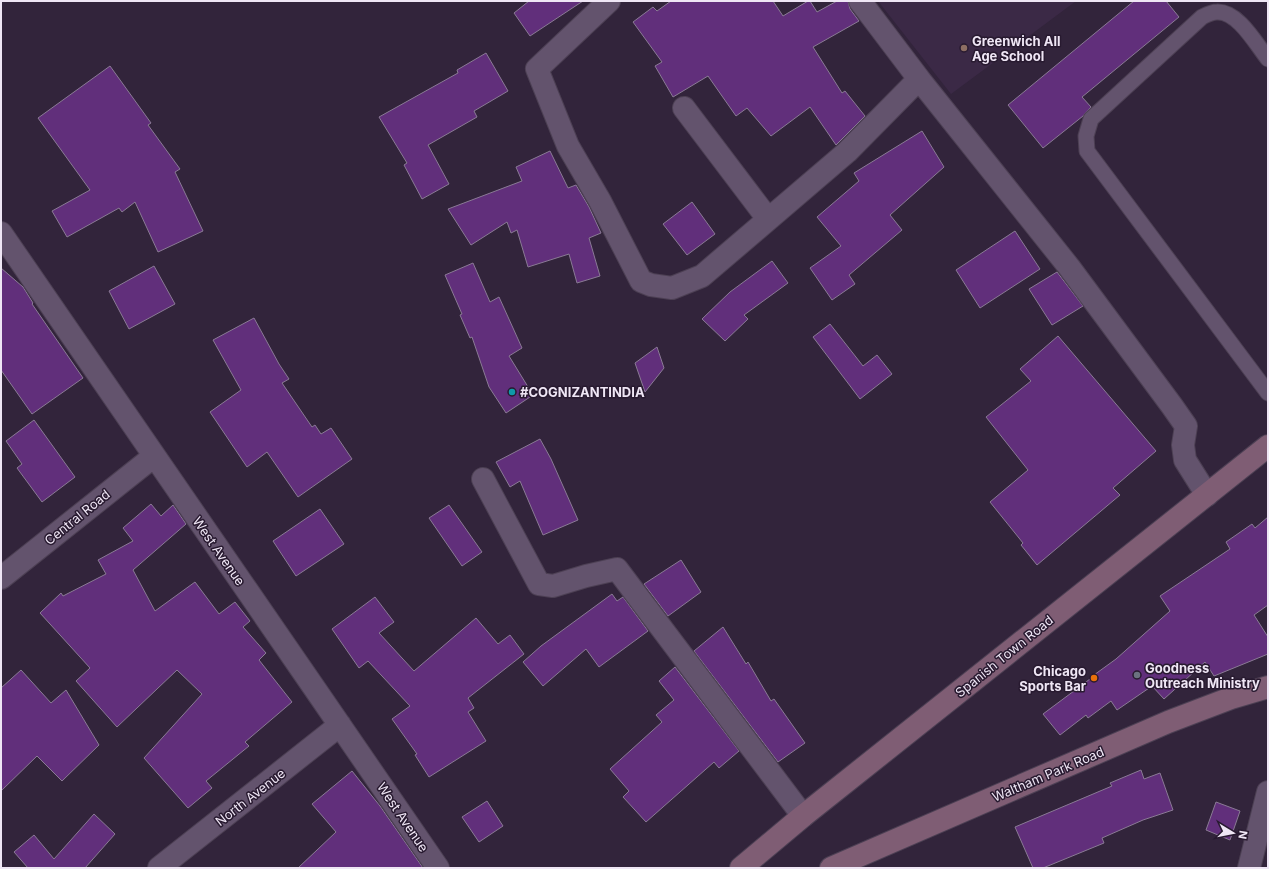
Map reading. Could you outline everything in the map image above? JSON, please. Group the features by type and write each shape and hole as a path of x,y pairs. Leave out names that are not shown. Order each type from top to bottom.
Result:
{"main road":[{"name":"Spanish Town Road","path":"741,868 803,816 1268,446"},
{"name":"Waltham Park Road","path":"832,868 1168,722 1232,698 1268,687"}],"street":[{"path":"609,1 536,69 568,146 600,201 641,281 651,285 672,288 702,276 847,152 919,79"},
{"path":"860,1 919,79 1069,267 1176,411 1186,426 1183,445 1185,460 1207,495"},
{"path":"684,108 768,219"},
{"name":"West Avenue","path":"1,233 153,456 438,868"},
{"name":"Central Road","path":"1,578 153,456"},
{"path":"483,479 539,584 553,586 617,569 803,816"},
{"name":"North Avenue","path":"159,868 340,726"},
{"path":"1249,868 1268,792"}],"lane":[{"path":"1268,59 1241,24 1230,15 1216,12 1202,17 1091,119 1086,136 1087,151 1268,393"}],"shaded area":[{"name":"Greenwich All Age School","path":"878,1 1076,1 951,94"}],"building":[{"path":"529,1 583,1 530,36 514,13"},
{"path":"671,1 773,1 783,16 808,1 810,1 817,12 837,1 848,1 850,9 859,21 813,47 842,93 845,91 865,116 836,145 810,107 771,136 747,108 736,116 708,76 673,97 655,66 662,62 633,22 653,7 657,11"},
{"path":"1134,1 1166,1 1179,17 1082,97 1091,107 1083,116 1043,148 1008,105"},
{"path":"486,53 508,91 474,111 477,117 428,145 449,184 422,199 404,165 407,163 379,117 458,73 457,70"},
{"path":"110,66 151,123 148,125 180,169 175,172 203,231 158,252 135,202 122,212 119,208 67,237 52,211 90,190 38,118"},
{"path":"922,131 944,167 890,215 902,230 849,275 855,284 832,300 810,268 841,246 817,217 859,181 854,173"},
{"path":"550,151 568,188 576,185 589,207 601,233 589,238 600,276 577,283 569,254 528,267 517,230 511,233 507,222 471,245 448,209 522,181 516,167"},
{"path":"692,202 715,234 687,255 663,224"},
{"path":"1015,231 1040,269 980,308 956,270"},
{"path":"772,261 788,283 744,315 748,319 725,341 702,319 730,292"},
{"path":"473,263 490,302 499,297 522,348 509,356 533,395 506,413 489,387 472,337 470,338 460,315 462,314 445,275"},
{"path":"154,266 175,304 129,329 109,291"},
{"path":"1,268 23,287 33,303 32,304 83,378 32,414 1,370"},
{"path":"1057,272 1083,306 1052,325 1029,289"},
{"path":"254,318 279,364 289,379 282,383 312,427 315,425 321,434 331,428 352,459 298,497 267,452 247,467 210,412 241,390 213,340"},
{"path":"830,324 863,366 877,355 892,374 860,399 813,337"},
{"path":"1058,336 1156,451 1113,488 1120,495 1037,565 1021,545 1023,543 990,502 1028,470 986,417 1031,381 1020,369"},
{"path":"657,347 664,368 645,392 635,363"},
{"path":"34,420 75,477 42,502 17,468 22,464 6,441"},
{"path":"540,439 551,459 578,520 543,535 520,481 510,487 496,462"},
{"path":"151,504 161,516 173,505 186,524 133,570 155,611 195,582 219,614 235,602 250,621 243,627 266,653 259,660 292,702 245,742 249,746 206,781 212,788 188,808 144,758 202,694 177,670 117,727 76,681 90,668 40,613 61,593 63,596 106,574 98,560 133,541 123,528"},
{"path":"449,505 482,552 462,566 429,518"},
{"path":"320,509 344,544 296,576 273,541"},
{"path":"1268,517 1268,605 1254,615 1268,637 1268,654 1214,676 1205,662 1164,699 1152,686 1117,710 1111,701 1088,718 1086,715 1060,735 1043,714 1116,659 1170,611 1160,596 1230,549 1226,542 1252,524 1255,528"},
{"path":"681,560 701,592 668,616 644,584"},
{"path":"612,594 617,601 623,597 648,631 599,667 586,649 543,686 523,662 541,646"},
{"path":"375,597 394,622 379,633 414,671 476,618 498,644 510,635 524,654 468,698 474,708 468,712 486,741 429,777 415,755 417,754 392,719 410,706 368,661 359,668 332,629"},
{"path":"723,627 746,664 748,662 771,701 774,699 805,743 778,762 694,651"},
{"path":"675,667 739,751 719,768 714,762 646,822 623,797 629,791 610,769 662,722 656,715 674,700 659,681"},
{"path":"21,670 51,703 66,690 99,745 62,781 37,756 1,791 1,688"},
{"path":"1141,770 1144,779 1160,773 1173,810 1143,820 1102,838 1104,843 1043,868 1033,868 1015,827 1112,786 1110,783"},
{"path":"352,771 380,806 423,868 298,868 336,832 312,804"},
{"path":"487,801 503,826 479,842 462,817"},
{"path":"1216,802 1240,811 1230,840 1206,830"},
{"path":"94,814 115,834 85,868 28,868 14,852 34,835 54,859"}],"place":[{"name":"Greenwich All Age School","path":"964,48"},
{"name":"#COGNIZANTINDIA","path":"512,392"},
{"name":"Goodness Outreach Ministry","path":"1137,675"},
{"name":"Chicago Sports Bar","path":"1094,678"}]}
